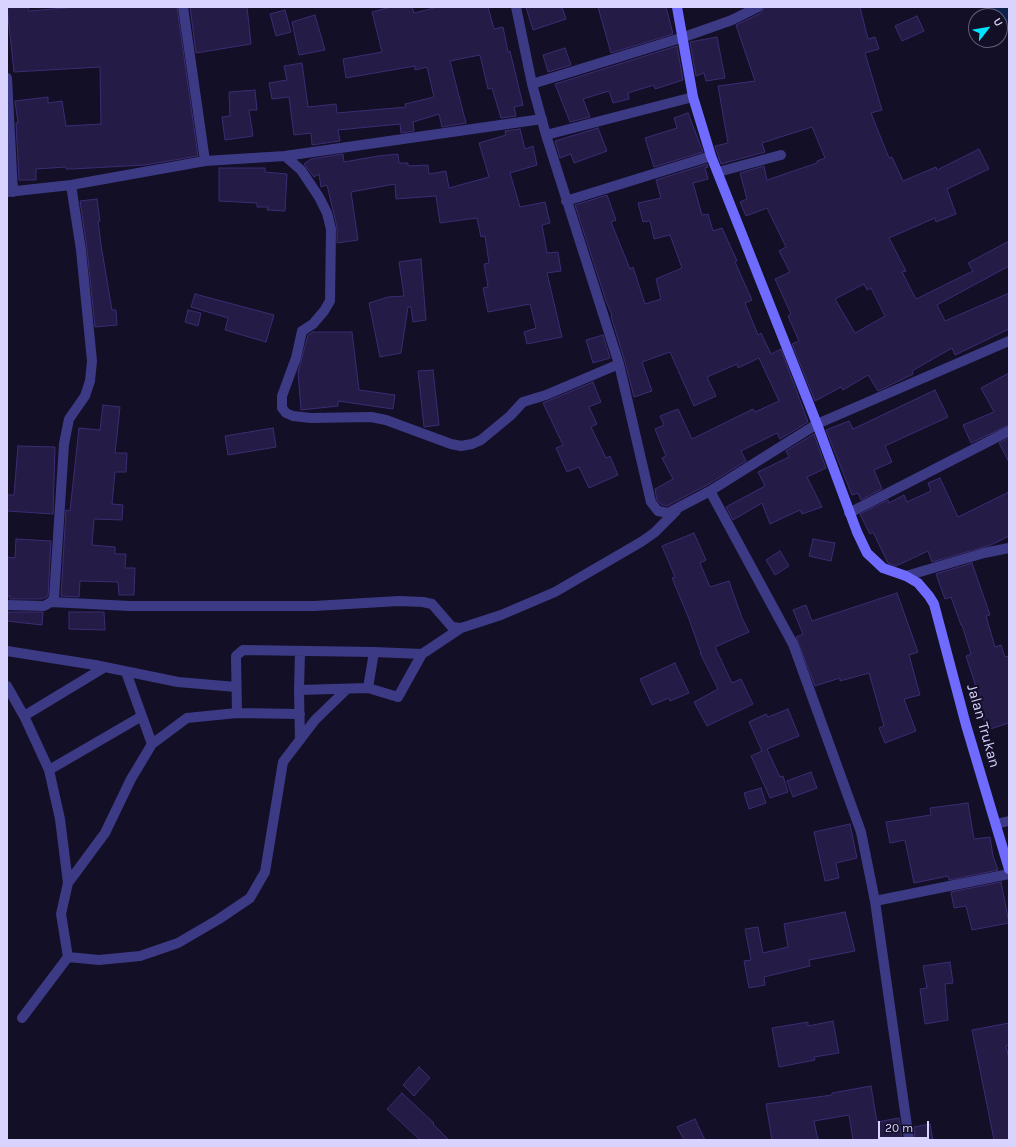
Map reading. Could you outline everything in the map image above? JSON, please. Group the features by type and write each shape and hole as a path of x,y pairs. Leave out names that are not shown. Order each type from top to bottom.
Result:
{"street":[{"path":"183,7 205,161"},
{"path":"516,7 532,84 546,135 619,364 651,502 658,511 668,513 710,491 817,424 1009,341"},
{"name":"Jalan Trukan","path":"677,7 684,37 693,97 711,156 817,424 849,513 868,553 883,568 906,576 918,583 929,596 937,613 966,725 1009,869"},
{"path":"532,84 684,37 732,20 758,7"},
{"path":"7,78 10,192 72,185 205,161 285,156 542,119"},
{"path":"546,135 693,97"},
{"path":"718,172 781,154"},
{"path":"285,156 301,170 319,197 327,213 331,229 330,301 318,319 302,331 296,358 282,396 282,408 286,413 292,416 311,418 372,417 386,420 451,444 461,446 472,444 481,440 504,421 523,402 619,364"},
{"path":"566,200 711,156"},
{"path":"7,605 44,606 51,602 54,598 64,444 69,419 85,396 90,381 92,361 82,250 72,185"},
{"path":"849,513 1009,431"},
{"path":"710,491 793,644 861,832 876,901 909,1140"},
{"path":"299,690 368,688 398,698 422,654 461,628 501,615 555,592 592,572 654,533 682,505"},
{"path":"906,576 984,553 1009,548"},
{"path":"51,602 145,606 314,606 399,601 423,602 432,604 452,627 461,628"},
{"path":"237,713 236,656 243,650 422,654"},
{"path":"7,651 105,667 178,682 236,687"},
{"path":"300,652 300,740"},
{"path":"368,688 374,652"},
{"path":"79,663 88,678"},
{"path":"24,716 105,667"},
{"path":"126,672 152,744"},
{"path":"7,686 24,716 49,770 60,819 68,883 62,914 68,957 22,1018"},
{"path":"68,957 99,960 140,956 178,943 219,919 250,898 265,872 283,762 315,720 347,689"},
{"path":"68,883 105,833 131,779 152,744 187,718 237,713 300,714"},
{"path":"49,770 142,716"},
{"path":"996,824 1009,821"},
{"path":"876,901 1009,874"}],"building":[{"path":"7,7 28,7 29,11 77,7 177,7 198,156 145,165 72,169 66,169 66,167 36,169 36,180 19,180 16,123 18,123 15,101 48,97 48,103 62,101 66,126 101,124 100,67 14,72"},
{"path":"190,7 247,7 251,44 196,53"},
{"path":"391,7 412,7 414,13 438,7 488,7 494,29 503,27 508,52 510,51 523,105 514,107 516,116 501,118 492,88 488,89 480,55 450,61 466,123 442,127 439,114 413,122 414,131 401,133 400,124 338,130 340,141 312,145 311,133 294,135 289,97 272,99 269,83 287,80 284,66 302,63 308,107 336,104 337,113 406,107 405,104 434,97 427,67 415,70 415,66 346,78 343,59 382,52 372,12"},
{"path":"526,7 562,7 566,19 533,30"},
{"path":"598,7 666,7 673,34 611,53"},
{"path":"764,7 860,7 868,39 875,37 879,49 865,53 882,110 871,113 889,158 892,157 903,181 936,167 937,170 979,149 989,169 947,189 956,214 936,222 935,218 889,238 906,271 902,272 916,299 973,271 968,263 1009,241 1009,266 937,305 945,321 1009,293 1009,329 955,355 952,348 912,371 913,374 878,391 868,375 843,390 841,387 815,401 792,344 799,341 788,316 791,314 775,279 790,272 779,251 786,247 767,208 746,216 740,202 747,199 740,173 764,166 767,180 817,163 817,161 825,158 812,127 762,143 765,152 721,164 715,146 728,143 718,86 755,81 736,25 761,13","holes":["864,284 867,290 871,288 885,316 855,333 835,299"]},
{"path":"285,10 291,32 276,36 270,14"},
{"path":"315,15 325,50 299,55 292,22"},
{"path":"917,16 924,31 902,41 895,26"},
{"path":"717,37 725,78 706,81 704,73 696,76 690,42"},
{"path":"677,46 683,80 655,89 654,85 628,93 629,99 613,103 609,91 583,99 590,117 570,122 555,84"},
{"path":"565,48 571,65 548,72 543,55"},
{"path":"255,90 257,110 249,110 253,136 225,140 222,117 230,116 229,92"},
{"path":"688,113 703,152 654,167 645,138 677,128 674,118"},
{"path":"598,128 607,151 574,163 571,154 560,158 555,141"},
{"path":"520,129 525,149 533,146 537,165 510,173 520,207 545,202 550,223 542,225 547,253 558,252 561,271 547,273 562,337 527,344 524,332 536,328 530,304 488,312 483,288 488,287 484,264 489,263 485,236 481,237 477,218 440,223 436,196 396,199 395,184 351,192 358,240 337,243 337,227 327,185 321,187 319,174 314,177 304,164 311,159 343,154 344,162 398,154 399,163 408,163 408,166 428,165 429,174 446,171 449,188 489,177 479,143 506,135 505,131"},
{"path":"707,164 708,167 705,168 708,179 693,183 702,215 708,214 713,231 722,228 752,300 745,303 758,335 761,333 771,354 781,349 808,422 780,439 777,433 741,451 746,461 707,485 667,506 662,505 657,500 655,489 673,479 662,458 666,456 655,429 664,425 660,416 678,409 692,439 753,409 755,412 779,401 759,358 738,368 737,364 707,377 716,396 694,406 670,352 642,362 652,391 634,397 611,316 612,315 606,301 575,205 607,195 616,220 611,222 630,269 633,267 645,304 661,299 656,279 682,268 670,235 654,239 650,221 643,222 638,203 661,198 656,180"},
{"path":"219,168 265,168 265,172 287,174 285,211 267,210 268,207 257,207 257,203 219,201"},
{"path":"97,199 101,245 112,310 116,310 117,325 95,327 87,249 80,201"},
{"path":"421,259 426,320 413,322 411,307 408,307 401,353 380,357 369,303 388,297 404,296 399,262"},
{"path":"195,294 274,315 266,342 225,330 228,318 191,307"},
{"path":"188,310 201,313 198,326 185,322"},
{"path":"313,332 352,332 359,390 395,395 393,409 338,401 338,406 301,410 298,372 308,335"},
{"path":"603,335 610,358 593,363 586,340"},
{"path":"433,370 439,425 424,427 418,371"},
{"path":"1009,373 1009,425 971,443 963,425 994,412 981,388"},
{"path":"593,382 601,402 589,407 597,424 591,427 606,458 610,456 618,475 589,488 579,467 567,472 556,448 563,445 543,403"},
{"path":"935,390 948,417 885,446 892,462 874,470 882,489 861,500 858,493 852,495 826,430 849,421 853,429"},
{"path":"103,405 120,407 115,453 127,453 126,472 115,472 112,504 123,505 122,520 94,519 92,545 115,547 115,554 126,554 125,568 135,568 134,595 119,595 118,582 80,581 79,597 61,596 66,510 70,511 79,428 100,430"},
{"path":"273,428 276,447 228,455 225,436"},
{"path":"814,434 826,468 807,477 822,507 802,514 800,510 770,524 762,503 733,520 726,507 765,486 758,472 789,457 786,451"},
{"path":"1009,438 1009,462 999,443"},
{"path":"18,446 55,447 53,514 7,511 7,495 14,495"},
{"path":"940,478 958,517 1009,492 1009,536 991,545 932,562 928,551 896,566 888,563 873,532 870,534 860,514 888,500 889,503 904,495 907,502 931,491 928,483"},
{"path":"694,533 706,560 700,563 710,587 729,581 742,618 749,632 715,647 732,683 741,679 753,704 707,726 694,702 718,689 700,653 689,619 672,578 675,577 662,546"},
{"path":"16,539 51,541 48,596 42,599 10,599 10,596 7,596 7,557 15,558"},
{"path":"813,539 835,543 831,561 809,556"},
{"path":"780,551 789,566 775,575 766,560"},
{"path":"972,563 990,615 986,616 995,647 1001,645 1005,657 1009,656 1009,723 987,730 981,709 976,711 970,689 976,687 966,656 971,654 962,625 951,597 945,599 936,574"},
{"path":"897,593 918,652 909,655 920,695 904,699 916,731 885,743 879,728 884,726 869,673 840,681 840,678 815,686 796,637 803,634 793,610 806,605 812,621"},
{"path":"8,612 43,612 42,625 7,621"},
{"path":"69,612 104,612 105,630 69,629"},
{"path":"675,663 689,693 670,701 669,698 652,705 640,679"},
{"path":"788,709 799,736 767,749 780,777 783,776 788,792 770,798 751,756 762,751 749,722 766,714 768,717"},
{"path":"811,772 817,788 793,797 787,781"},
{"path":"761,788 766,803 749,809 744,793"},
{"path":"968,803 974,839 990,837 993,856 998,870 949,880 948,876 914,883 905,840 890,843 886,822 931,815 930,808"},
{"path":"850,824 857,858 836,863 839,878 825,881 814,832"},
{"path":"1001,882 1009,923 972,930 966,906 954,908 951,892"},
{"path":"845,912 855,951 809,960 810,966 764,977 765,985 749,988 744,961 751,960 745,929 758,927 763,953 788,947 784,924"},
{"path":"950,962 953,983 945,984 948,1020 925,1024 920,989 927,988 923,966"},
{"path":"833,1021 839,1053 814,1057 815,1060 779,1067 772,1028 808,1022 808,1026"},
{"path":"1009,1023 1009,1045 1006,1046 1009,1059 1009,1140 994,1140 972,1030"},
{"path":"419,1067 430,1078 414,1096 403,1085"},
{"path":"871,1086 877,1122 899,1118 902,1140 853,1140 849,1115 814,1121 818,1140 772,1140 766,1104 832,1095 832,1093"},
{"path":"402,1093 434,1123 433,1124 449,1140 420,1140 387,1109"},
{"path":"695,1119 705,1140 684,1140 677,1127"},
{"path":"930,1124 933,1140 915,1140 914,1127"}],"waterway":[{"path":"1007,7 1009,14"}]}
